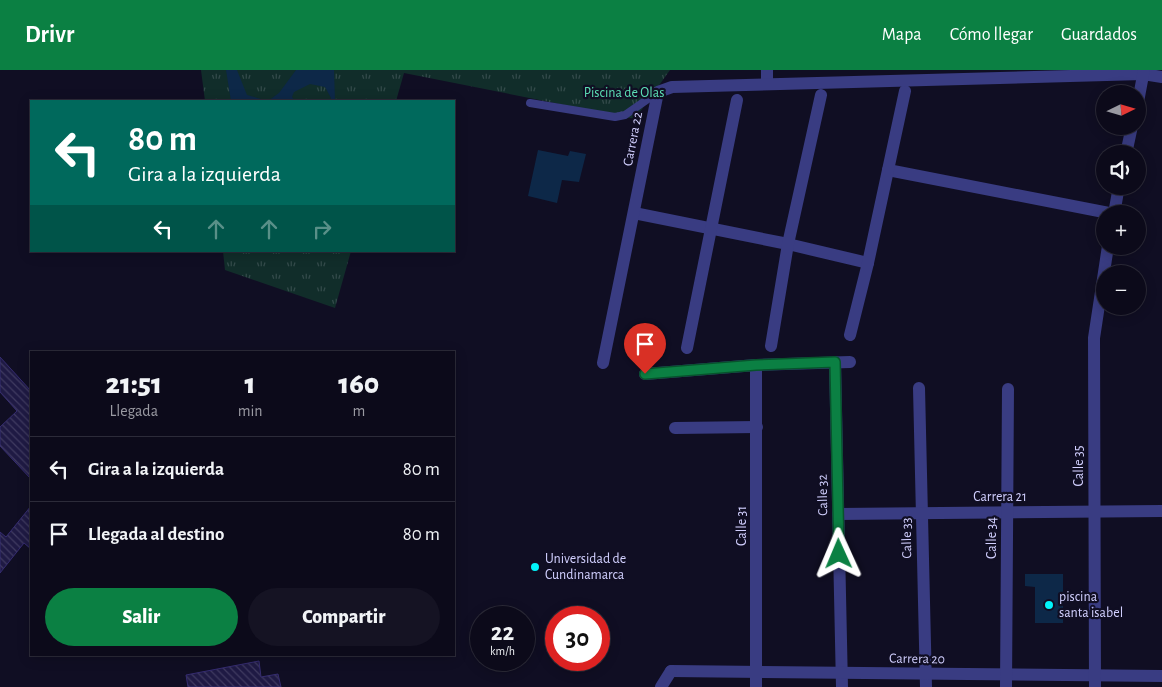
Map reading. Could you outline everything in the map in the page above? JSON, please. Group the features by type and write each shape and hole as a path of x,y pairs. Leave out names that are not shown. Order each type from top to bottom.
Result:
{"street":[{"path":"1141,85 1143,72"},
{"path":"658,92 672,87 767,76 1143,72 1162,77"},
{"path":"850,335 868,263 905,90"},
{"name":"Carrera 22","path":"603,363 658,92"},
{"path":"771,346 788,244 821,94"},
{"path":"686,348 737,100"},
{"path":"888,170 1096,210"},
{"path":"634,213 788,244 868,263"},
{"name":"Calle 35","path":"1095,681 1094,338 1107,255"},
{"name":"Calle 32","path":"835,362 842,687"},
{"path":"645,374 756,365 850,362"},
{"name":"Calle 31","path":"756,365 756,687"},
{"name":"Calle 33","path":"919,388 926,681"},
{"name":"Calle 34","path":"1006,681 1008,389"},
{"path":"675,428 757,427"},
{"name":"Carrera 21","path":"838,514 1162,511"},
{"path":"661,687 671,671"},
{"path":"671,671 672,687"},
{"name":"Carrera 20","path":"671,671 842,673 926,681 1095,681 1162,676"}],"lane":[{"path":"530,103 615,117 630,112 658,92"}],"green space":[{"name":"Piscina de Olas","path":"201,70 670,70 635,119 404,73 396,100 205,100"},
{"path":"223,252 351,252 335,308 225,270"}],"water":[{"path":"226,70 237,70 247,95 264,100 231,100"},
{"path":"296,70 334,70 335,100 331,100 325,87 310,84 294,92 292,97 294,100 269,100 279,93"},
{"path":"538,150 568,156 570,151 586,154 579,182 562,180 557,203 528,196"},
{"name":"piscina santa isabel","path":"1025,574 1063,574 1063,623 1035,623 1035,587 1025,586"}],"building":[{"path":"0,357 30,390 30,478 0,446 0,427 17,411 0,392"},
{"path":"30,507 30,548 24,543 0,573 0,532 6,537"},
{"path":"259,661 261,677 278,674 281,687 188,687 186,675"}],"place":[{"name":"Universidad de Cundinamarca","path":"535,567"},
{"name":"piscina santa isabel","path":"1049,605"}],"route":[{"path":"645,374 756,365 835,362 839,554"}]}
